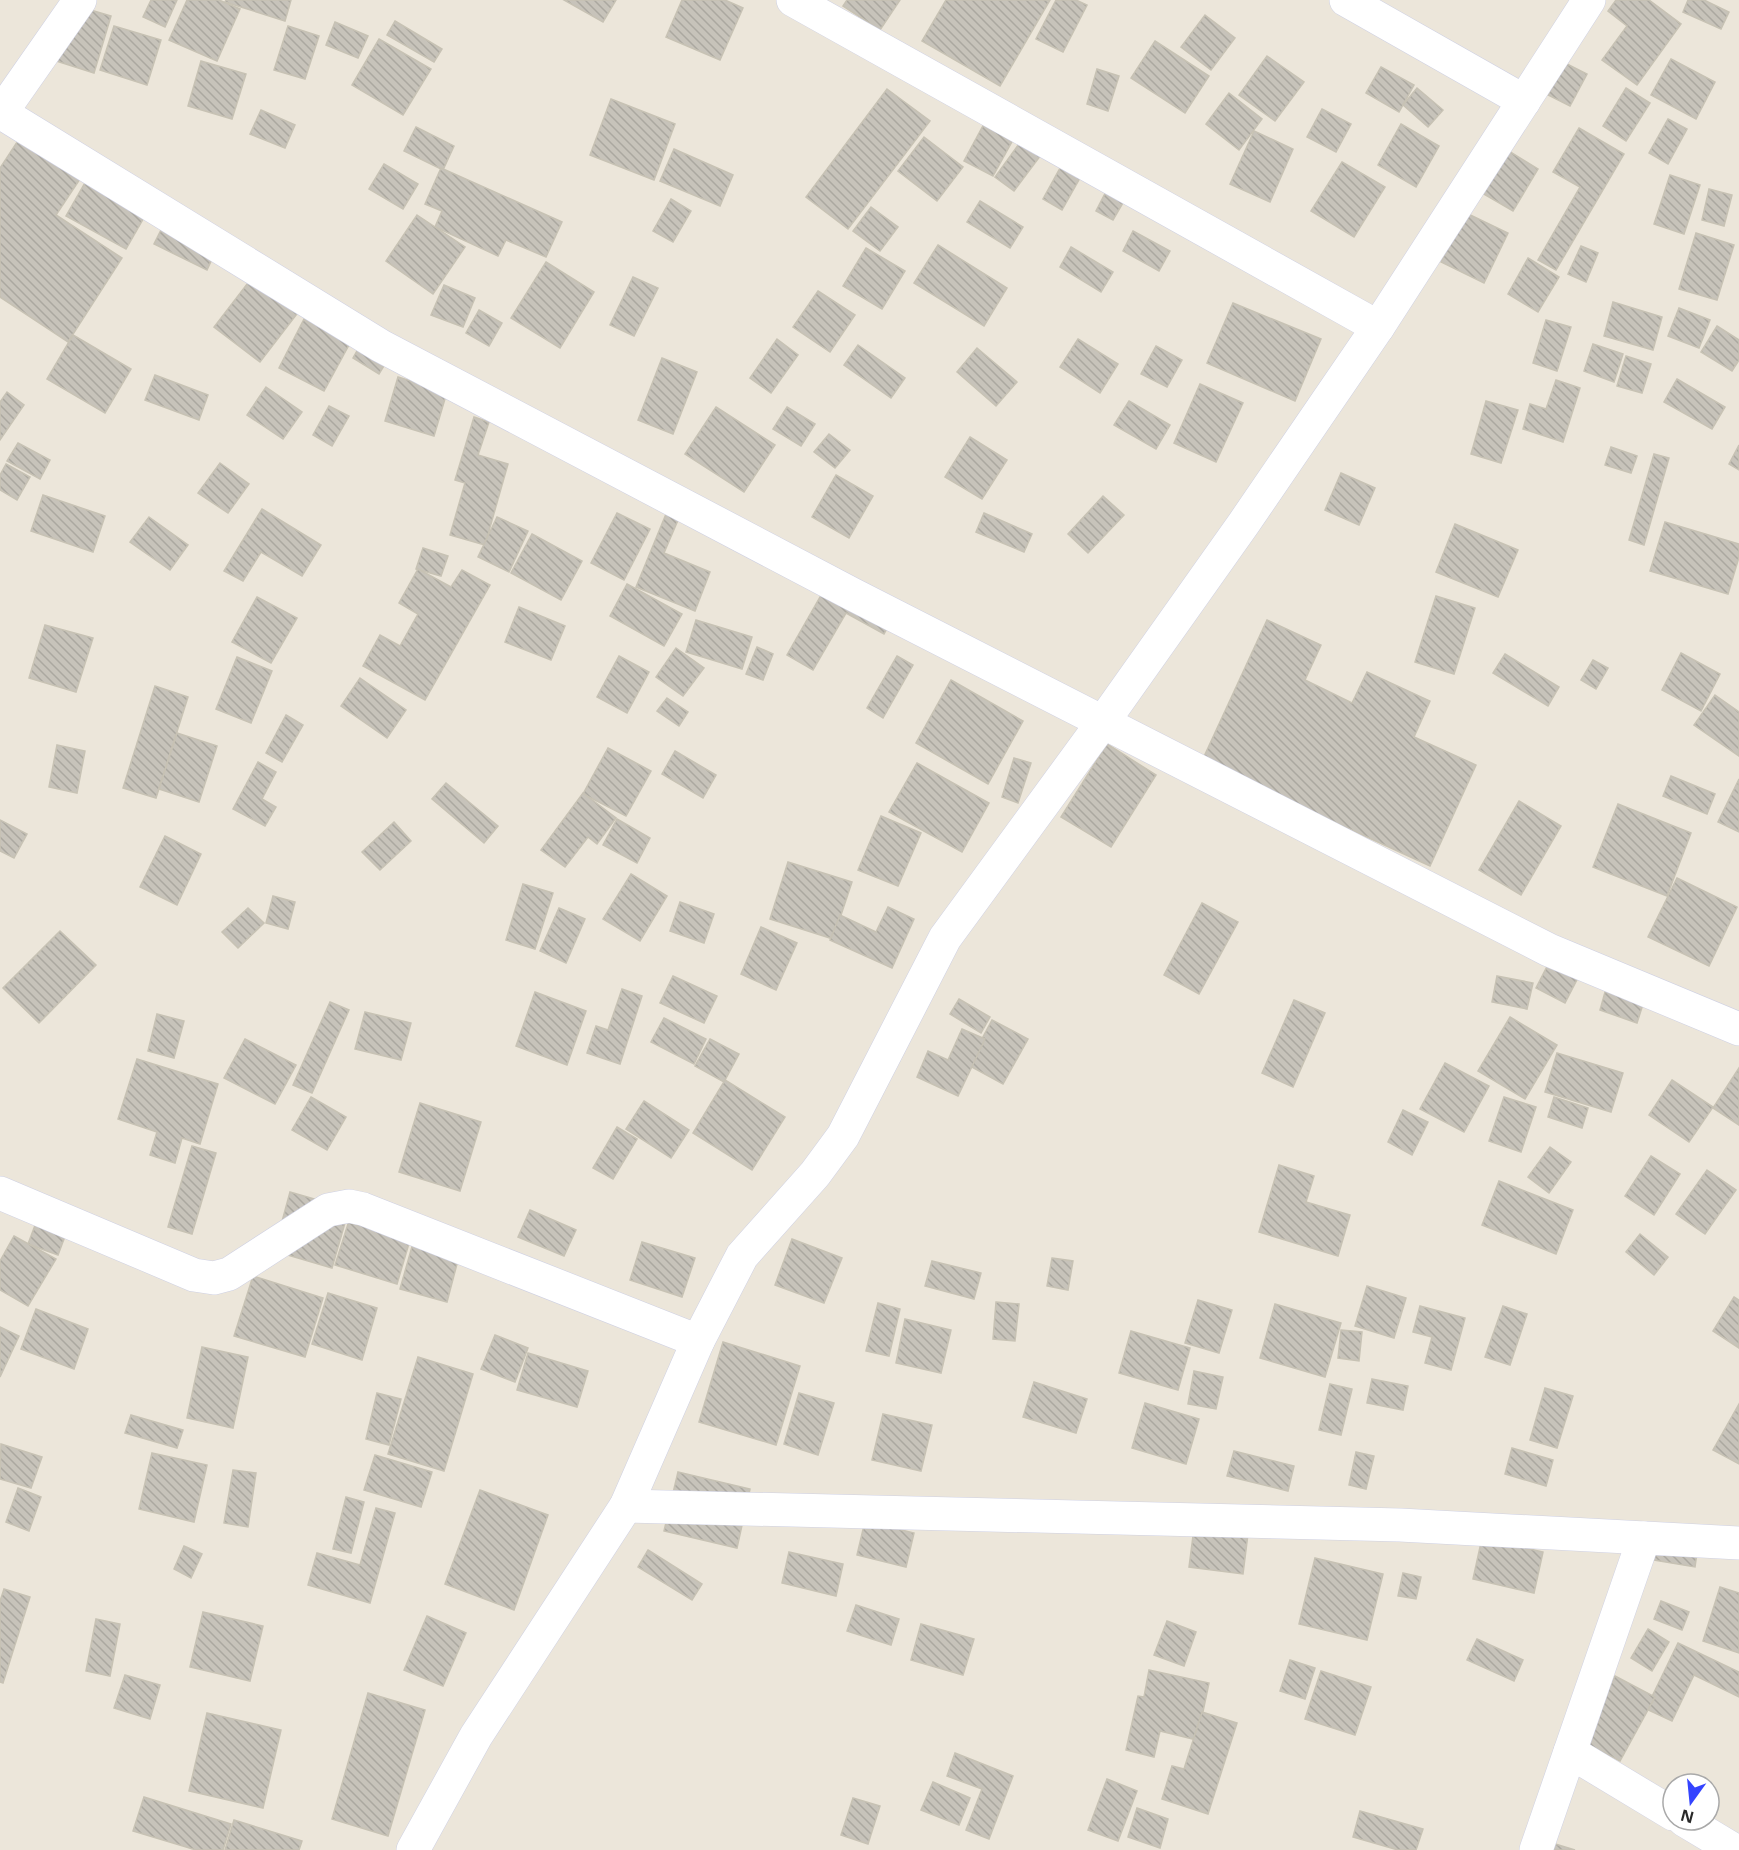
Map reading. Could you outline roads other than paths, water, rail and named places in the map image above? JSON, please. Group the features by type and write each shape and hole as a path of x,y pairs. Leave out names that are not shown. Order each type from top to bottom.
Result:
{"street":[{"path":"80,0 1,112 381,346 852,594 1549,950 1739,1029"},
{"path":"793,0 1378,327"},
{"path":"1346,0 1524,101"},
{"path":"413,1850 476,1736 626,1506 698,1341 742,1256 815,1174 843,1136 945,938 1103,722 1244,523 1378,327 1589,0"},
{"path":"0,1193 194,1275 214,1278 229,1274 328,1210 349,1206 363,1209 698,1341"},
{"path":"626,1506 1400,1525 1739,1543"},
{"path":"1536,1850 1644,1538"},
{"path":"1570,1752 1661,1807"},
{"path":"1704,1832 1734,1850"}]}
